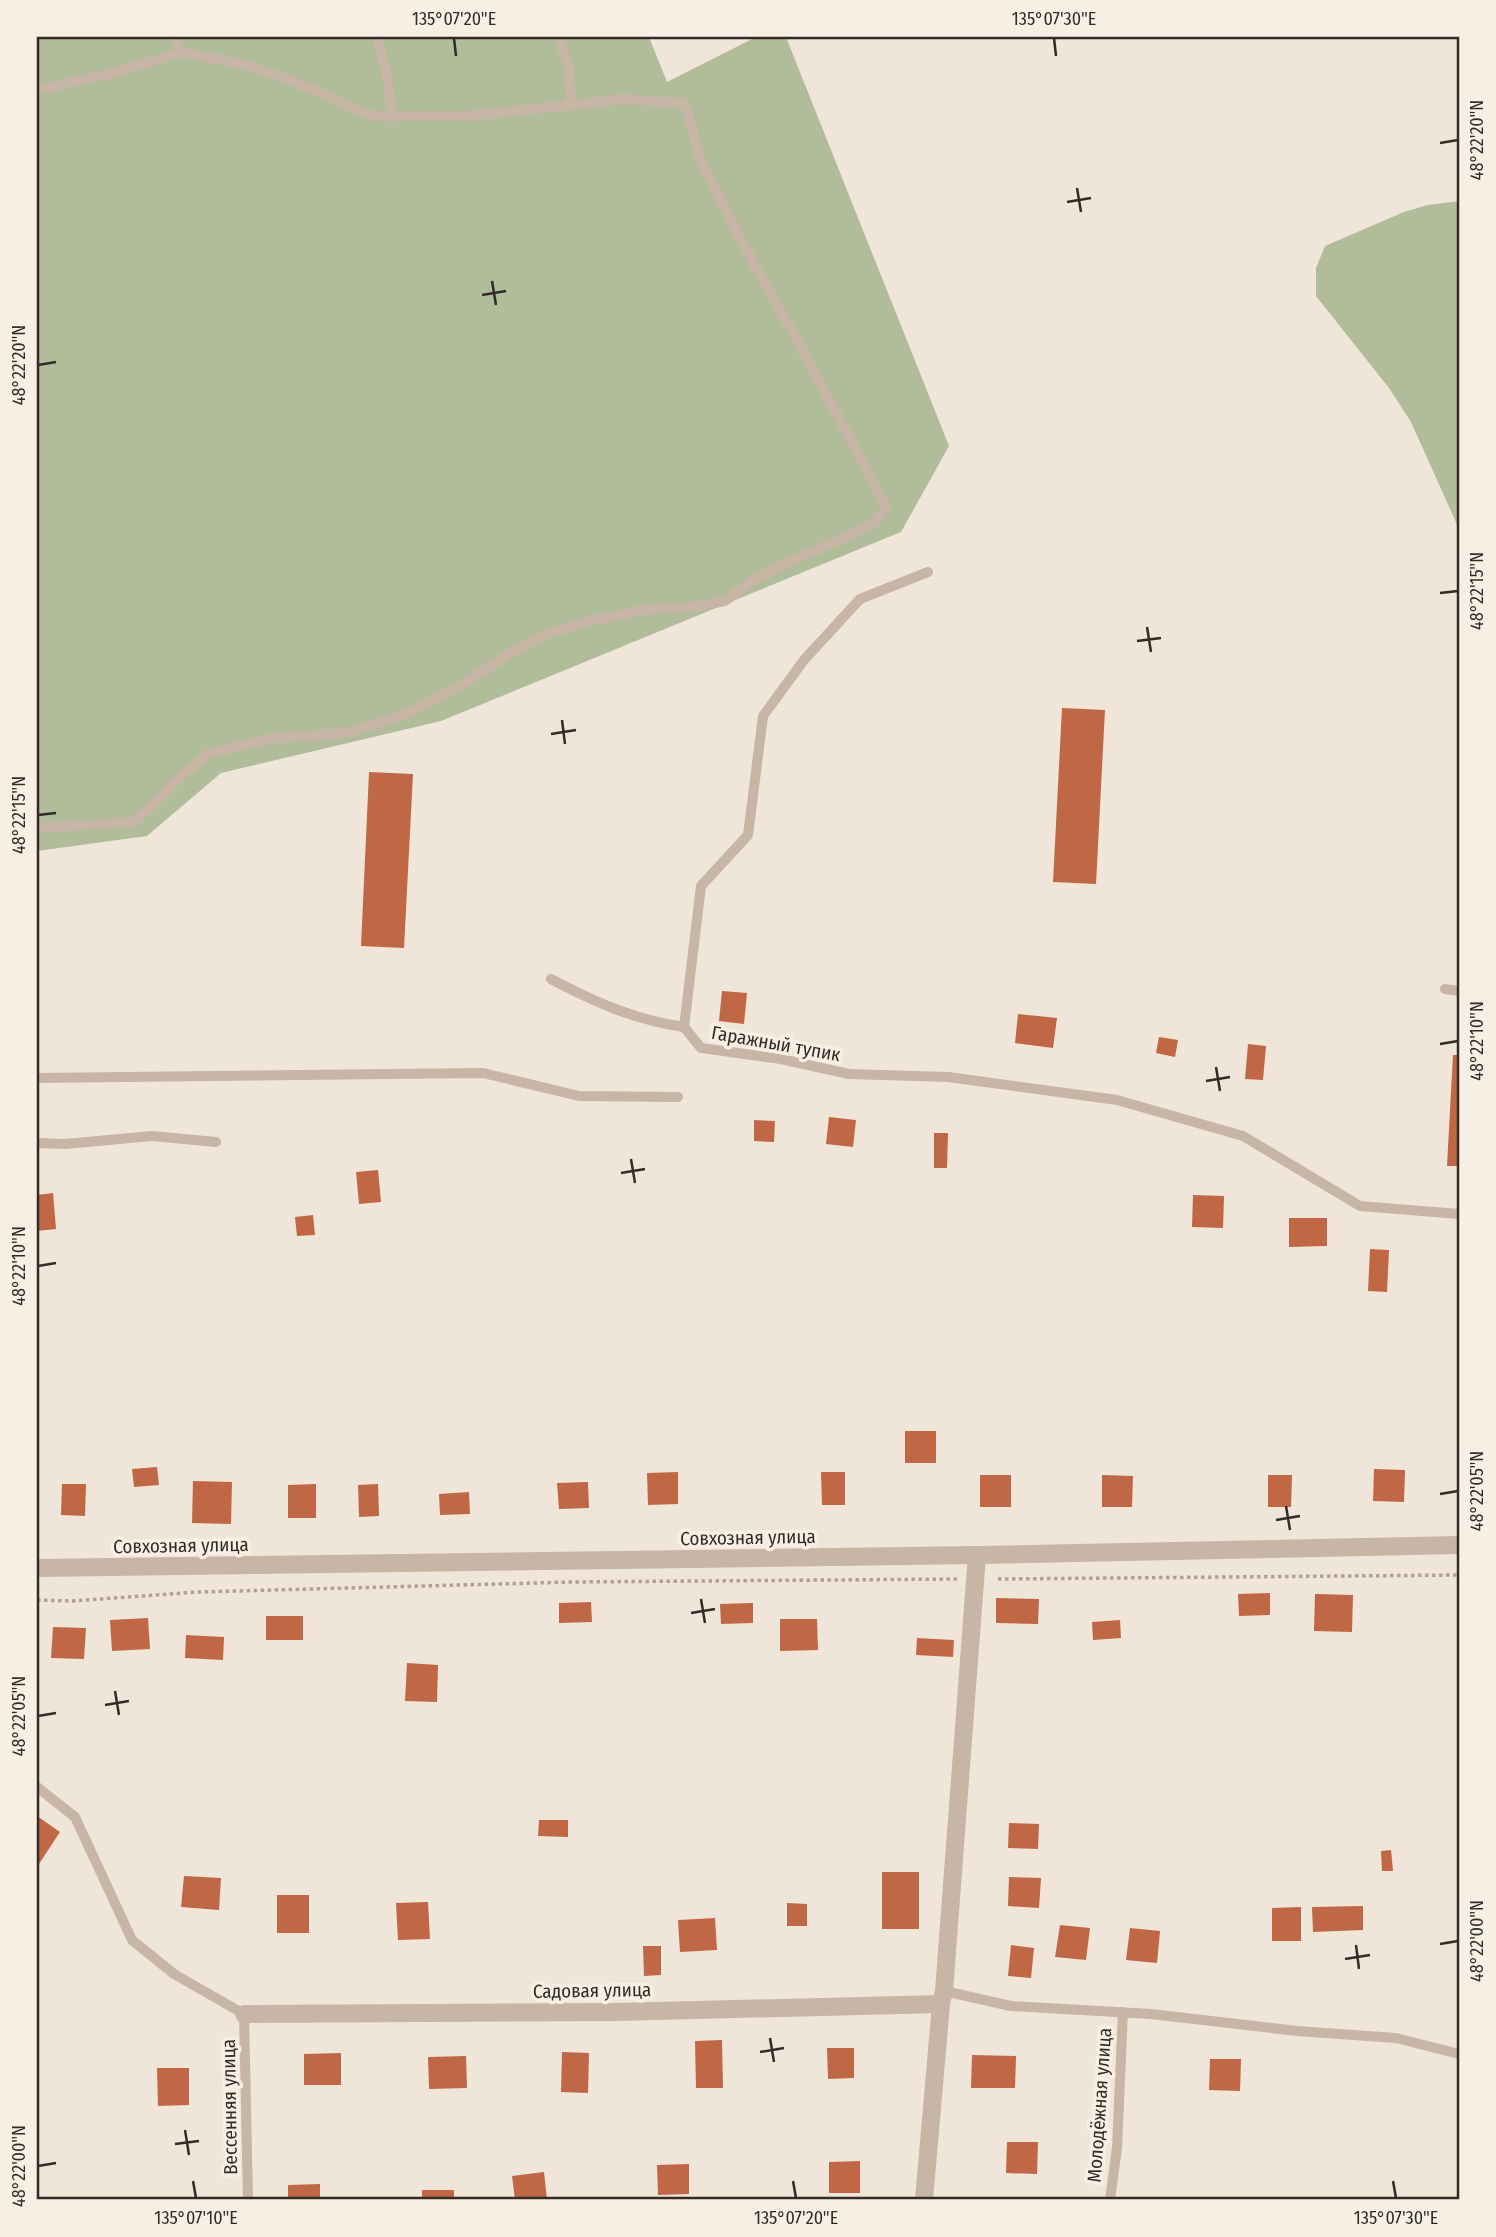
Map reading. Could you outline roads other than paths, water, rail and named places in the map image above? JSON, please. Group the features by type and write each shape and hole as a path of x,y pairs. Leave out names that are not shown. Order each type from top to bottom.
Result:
{"street":[{"name":"Совхозная улица","path":"37,1567 976,1555 1459,1545"},
{"path":"925,2200 976,1555"},
{"name":"Садовая улица","path":"244,2014 617,2012 942,1997"}],"lane":[{"path":"174,37 181,52"},
{"path":"377,37 387,76 392,117"},
{"path":"559,37 569,68 571,105"},
{"path":"37,90 118,72 181,52 238,63 295,82 372,116 472,116 623,99 685,103 701,161 886,508 875,523 759,576 725,601 694,607 649,609 588,621 546,634 514,650 459,686 409,713 349,732 270,739 209,753 185,772 134,822 37,828"},
{"name":"Гаражный тупик","path":"928,572 860,599 804,660 763,716 748,835 701,886 684,1027 701,1048 781,1059 849,1074 948,1077 1117,1100 1243,1136 1360,1206 1459,1214"},
{"path":"551,979 596,1003 653,1023 684,1027"},
{"path":"1445,989 1459,991"},
{"path":"37,1078 483,1073 579,1096 678,1097"},
{"path":"37,1143 65,1144 152,1136 216,1142"},
{"path":"37,1787 75,1817 132,1940 174,1974 244,2014"},
{"path":"942,1997 1011,2006 1123,2012 1297,2031 1396,2038 1459,2054"},
{"name":"Молодёжная улица","path":"1110,2200 1117,2148 1123,2012"},
{"name":"Вессенняя улица","path":"244,2014 248,2200"}]}
